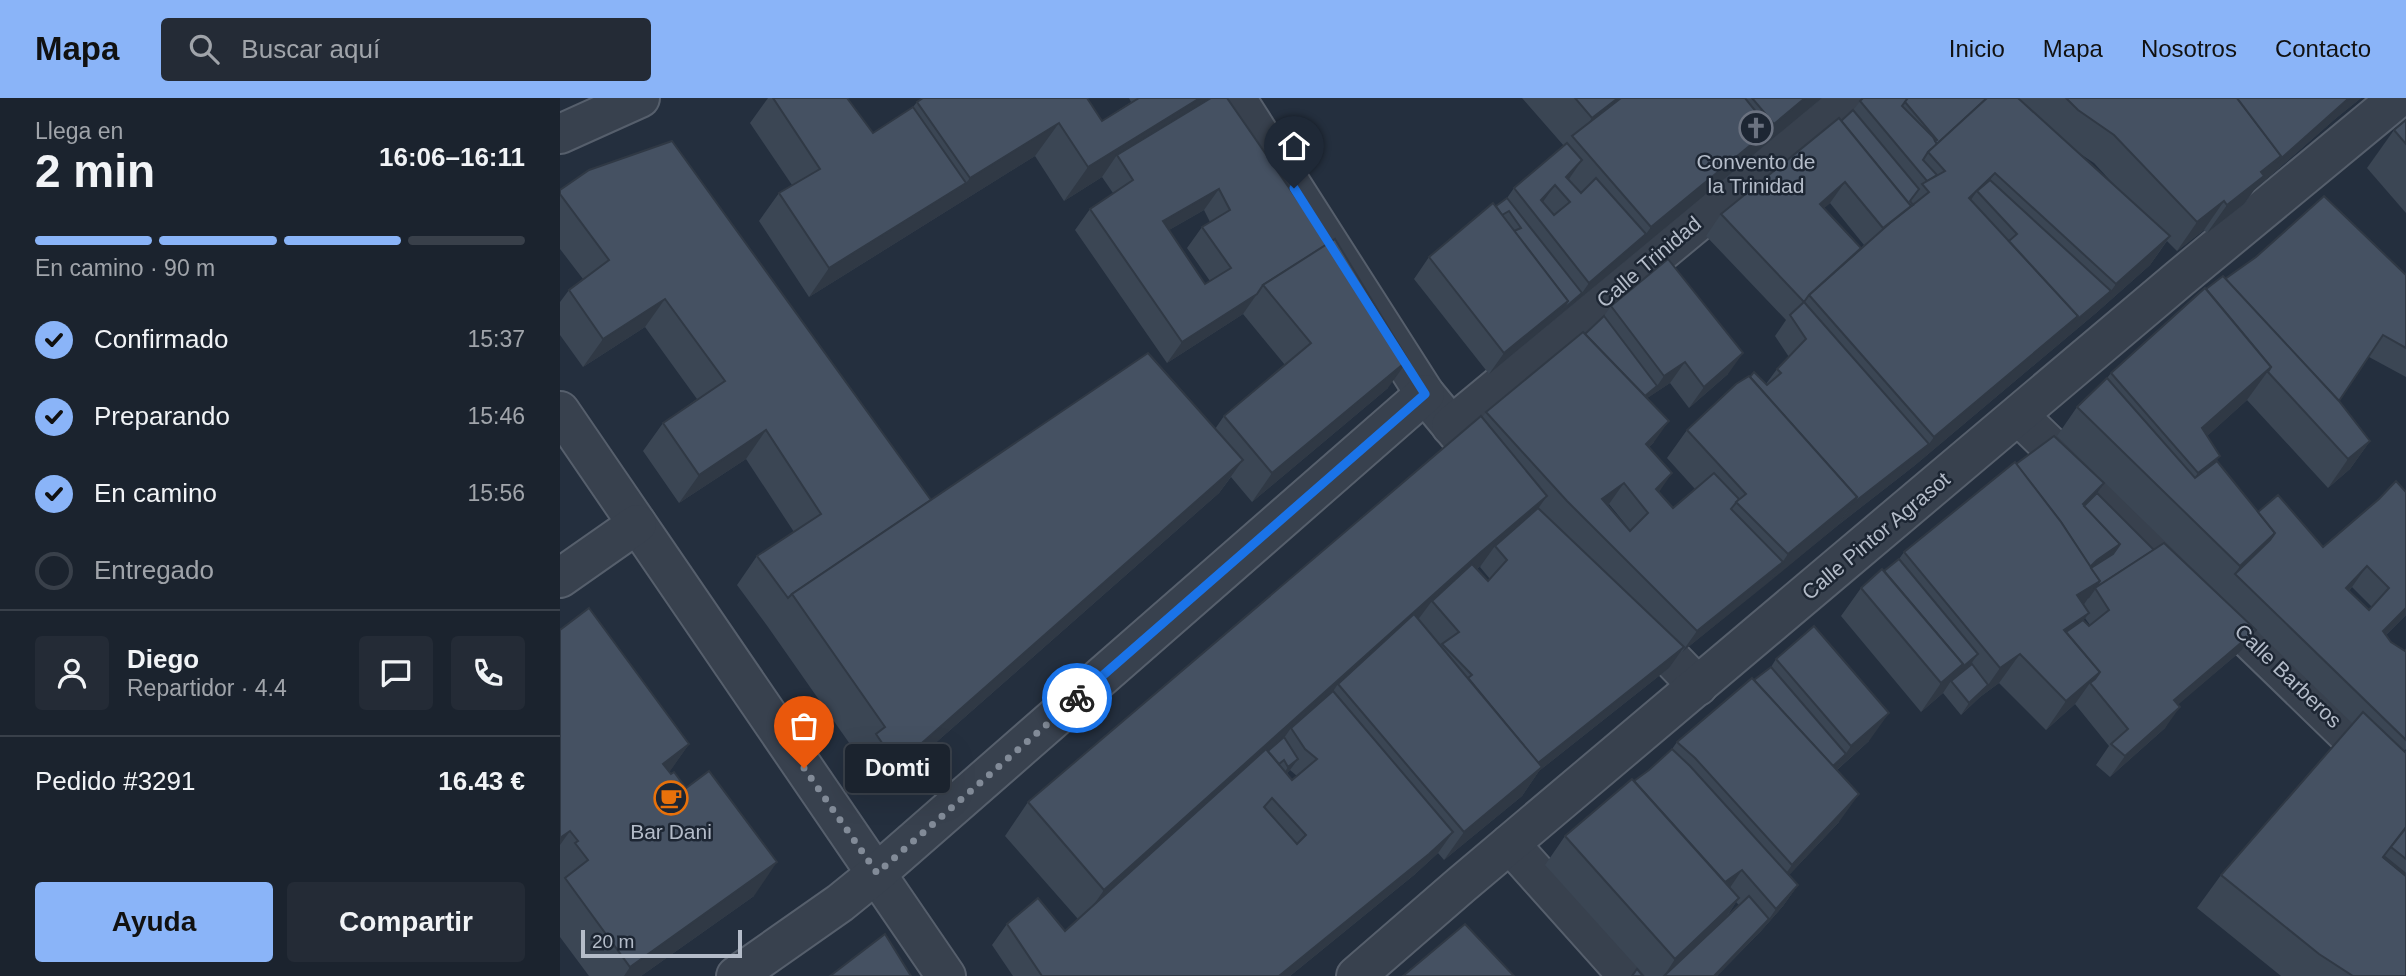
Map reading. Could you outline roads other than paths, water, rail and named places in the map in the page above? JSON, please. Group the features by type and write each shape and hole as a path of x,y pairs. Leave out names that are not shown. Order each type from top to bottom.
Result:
{"street":[{"path":"560,134 640,98"},
{"path":"1236,98 1425,394 1518,503"},
{"name":"Calle Trinidad","path":"1451,426 1847,98"},
{"name":"Calle Pintor Agrasot","path":"1356,976 2019,416 2167,266 2398,98"},
{"path":"736,976 840,903 877,873 1425,394"},
{"path":"560,411 946,976"},
{"name":"Calle Barberos","path":"2019,416 2406,791"},
{"path":"560,578 636,524"},
{"path":"1613,598 1698,686"},
{"path":"1510,844 1628,976"}],"place":[{"name":"Convento de la Trinidad","path":"1756,128"},
{"name":"Domti","path":"804,768"},
{"name":"Bar Dani","path":"671,798"}]}
